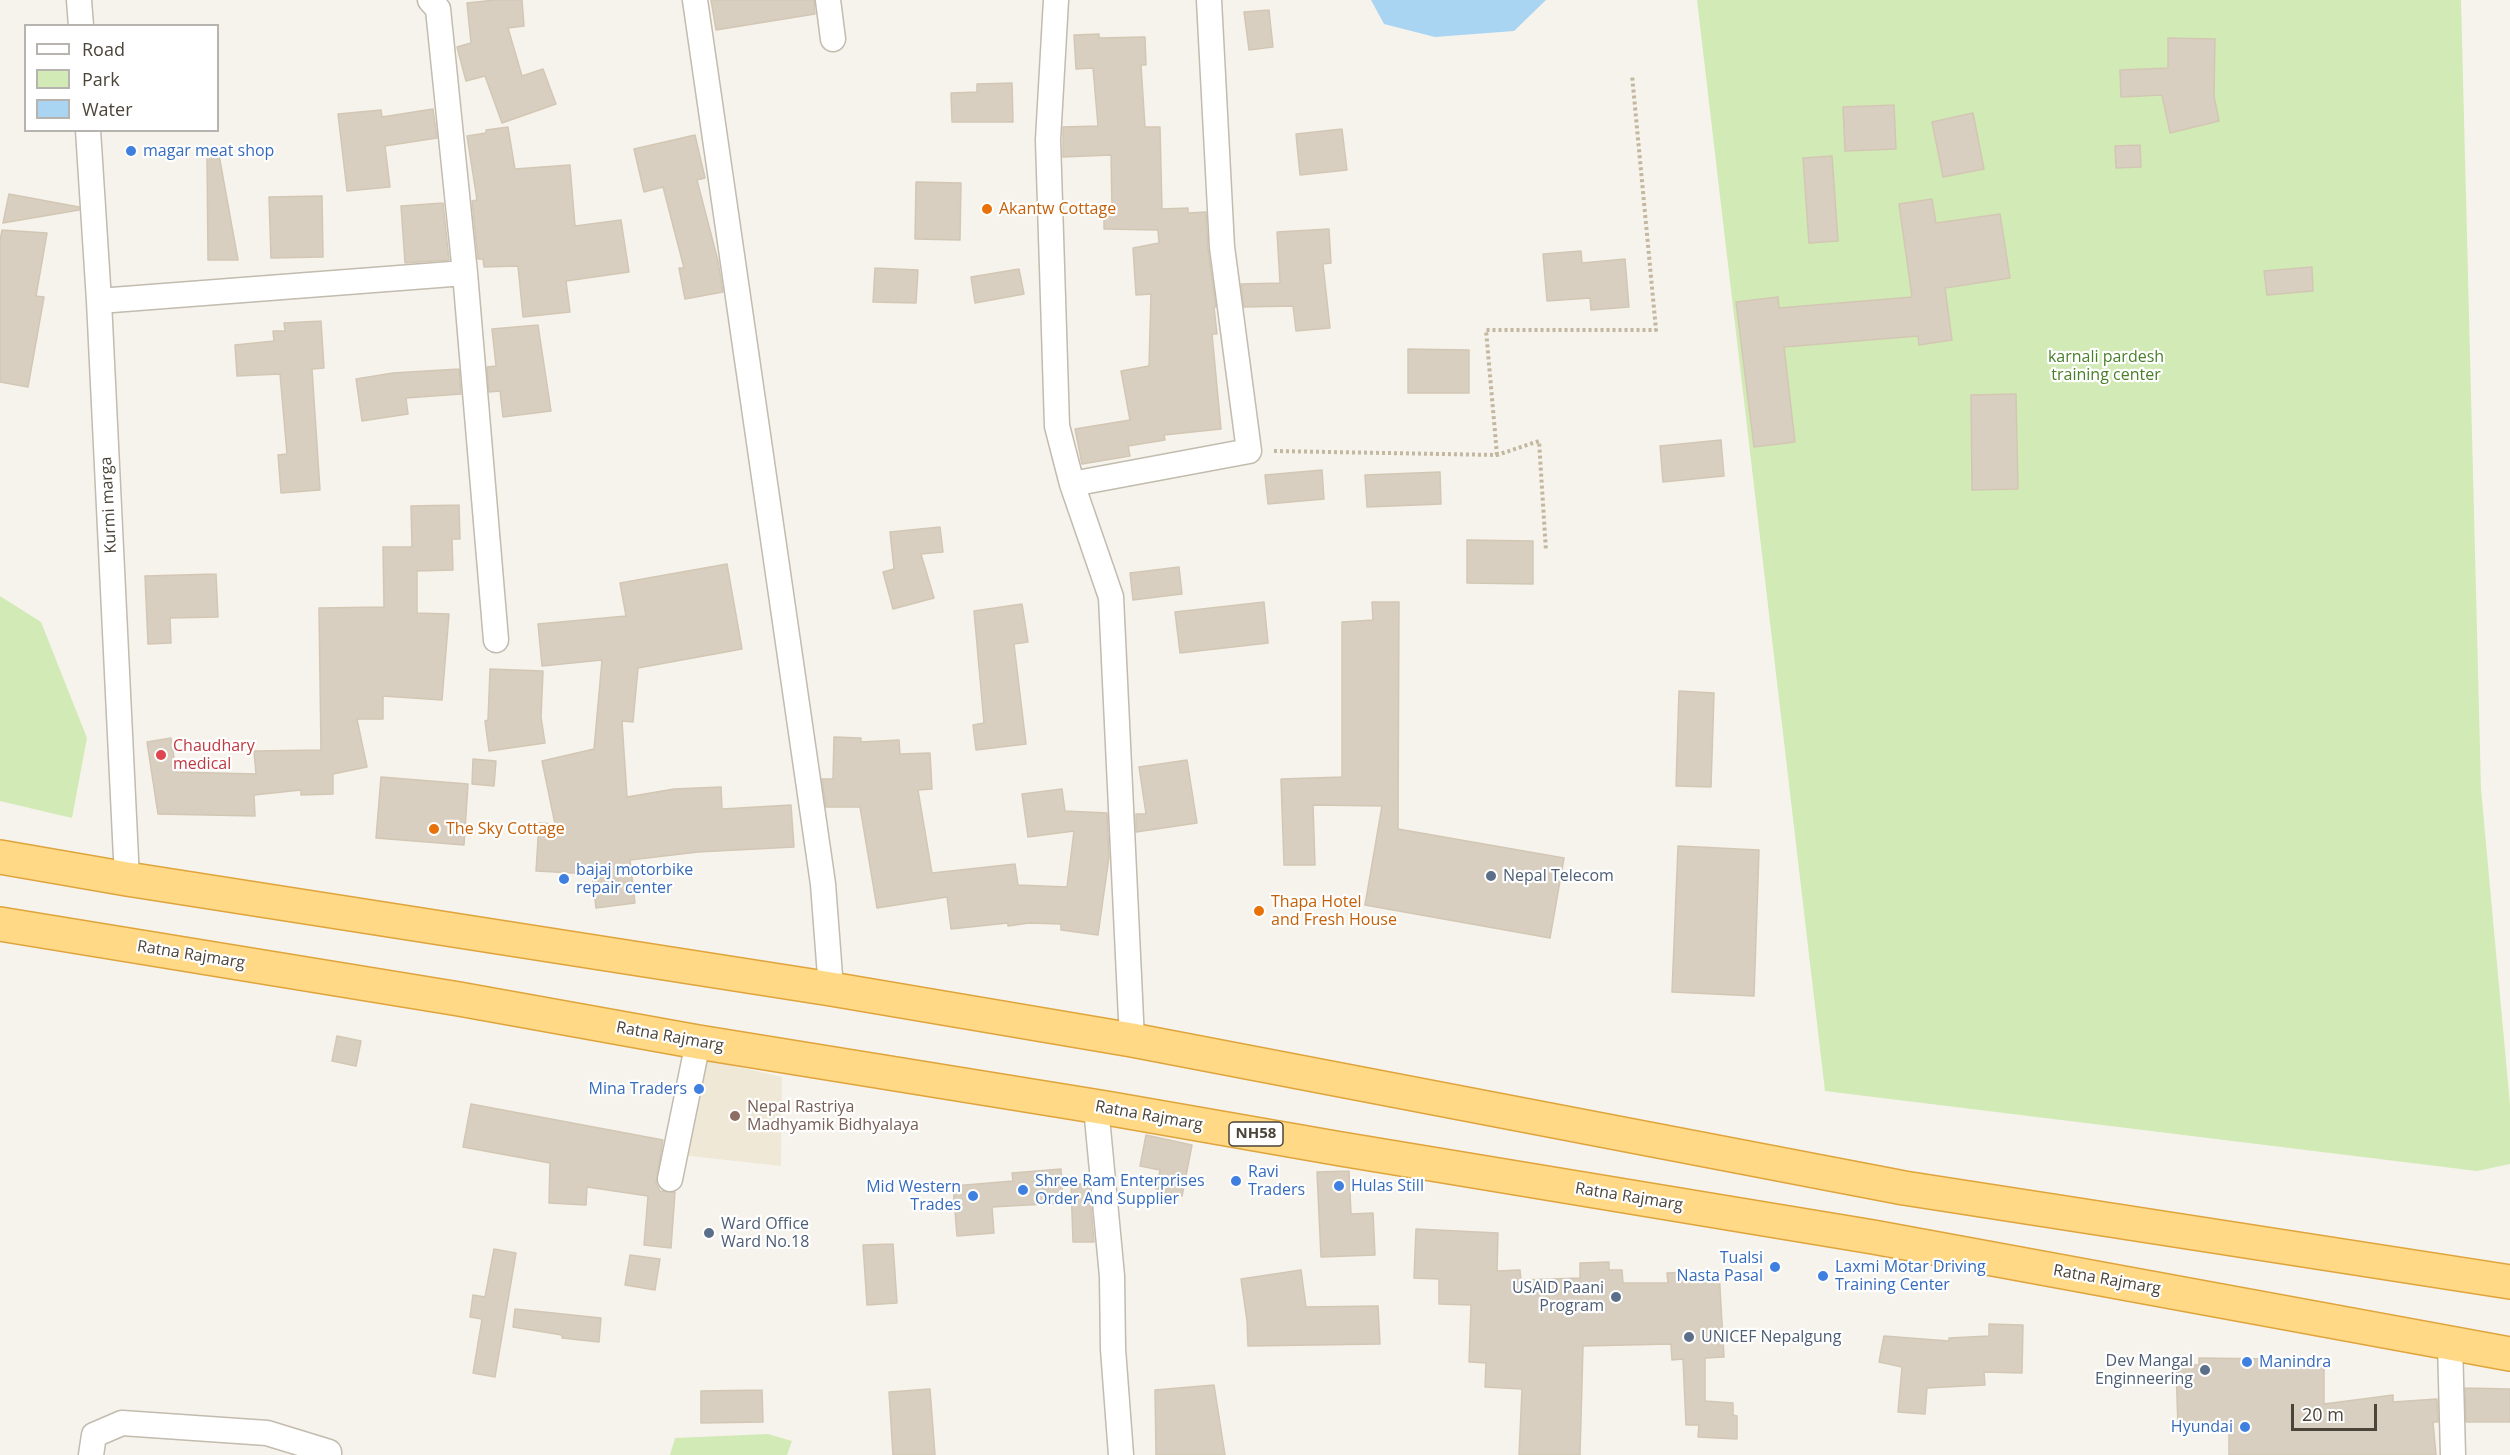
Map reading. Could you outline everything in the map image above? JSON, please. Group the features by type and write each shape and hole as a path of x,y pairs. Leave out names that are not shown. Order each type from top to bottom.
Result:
{"highway":[{"path":"0,857 127,879 831,989 1132,1040 1904,1188 2510,1282"},
{"name":"Ratna Rajmarg","path":"0,924 1873,1237 2510,1354"}],"street":[{"path":"79,0 81,24"},
{"path":"430,0 438,9 465,273 496,640"},
{"path":"695,0 823,884 831,989"},
{"path":"828,0 833,39"},
{"path":"1072,484 1249,451 1222,246 1209,0"},
{"path":"1060,1 1048,141 1056,414 1072,484 1111,597 1132,1040"},
{"name":"Kurmi marga","path":"88,132 99,301 127,879"},
{"path":"99,301 465,273"},
{"path":"670,1179 698,1042"},
{"path":"1096,1107 1111,1265 1113,1349 1121,1455"},
{"path":"2450,1343 2453,1455"},
{"path":"91,1455 94,1436 122,1423 267,1433 330,1452 329,1455"}],"path":[{"path":"1497,455 1486,330 1656,330 1632,75"},
{"path":"1249,451 1497,455 1539,441 1546,551"}],"shaded area":[{"name":"Nepal Rastriya Madhyamik Bidhyalaya","path":"699,1058 782,1077 781,1166 681,1155"}],"green space":[{"name":"karnali pardesh training center","path":"1697,0 2461,0 2481,789 2510,1105 2510,1164 2477,1171 1825,1091"},
{"path":"0,596 41,622 87,738 72,818 0,801"},
{"path":"768,1434 792,1441 787,1455 670,1455 675,1438"}],"water":[{"path":"1371,0 1546,0 1514,31 1435,37 1384,24"}],"building":[{"path":"522,0 524,26 508,28 522,76 543,69 556,104 502,123 485,76 466,81 457,47 471,43 467,3"},
{"path":"711,0 814,0 815,14 716,30"},
{"path":"1269,10 1273,47 1249,50 1244,12"},
{"path":"1099,34 1099,38 1145,37 1146,65 1141,65 1145,127 1160,127 1162,209 1188,208 1188,213 1206,212 1208,249 1216,307 1214,307 1217,334 1212,334 1221,429 1164,435 1165,440 1128,446 1130,456 1082,464 1075,429 1130,420 1121,371 1149,366 1151,294 1136,295 1133,248 1159,243 1158,230 1104,229 1104,211 1112,210 1111,155 1063,157 1063,127 1098,126 1093,68 1076,69 1074,35"},
{"path":"2168,38 2215,39 2214,96 2219,121 2170,133 2162,95 2121,97 2120,70 2168,68"},
{"path":"1012,83 1013,122 952,122 951,93 977,92 977,84"},
{"path":"1894,105 1896,149 1845,151 1843,107"},
{"path":"433,109 437,138 385,146 390,187 347,191 338,114 381,110 382,117"},
{"path":"1973,113 1984,169 1943,177 1932,122"},
{"path":"508,127 515,169 570,165 575,226 621,220 629,272 566,281 570,312 523,317 518,266 484,267 483,259 478,259 472,201 477,200 467,136"},
{"path":"1342,129 1347,170 1300,175 1296,134"},
{"path":"695,135 705,178 697,180 718,261 723,292 685,299 679,268 684,268 663,187 644,192 634,149"},
{"path":"2140,145 2141,167 2116,168 2115,146"},
{"path":"219,155 238,260 208,260 207,157"},
{"path":"1832,156 1838,241 1809,243 1803,158"},
{"path":"916,182 961,183 960,240 915,239"},
{"path":"9,194 79,207 79,210 3,223"},
{"path":"322,196 323,257 271,258 269,197"},
{"path":"1932,199 1936,223 2000,214 2010,278 1945,288 1952,340 1919,345 1918,336 1784,347 1795,442 1754,447 1736,302 1778,297 1779,308 1912,297 1899,204"},
{"path":"443,203 449,260 405,263 401,206"},
{"path":"1329,229 1331,263 1323,264 1330,328 1296,331 1293,306 1244,307 1241,284 1280,283 1277,232"},
{"path":"2,230 47,233 36,296 44,297 28,387 0,382 0,241"},
{"path":"1581,251 1582,263 1625,259 1629,307 1591,310 1590,298 1547,301 1543,254"},
{"path":"2312,267 2313,291 2267,295 2264,271"},
{"path":"875,268 918,270 916,303 873,302"},
{"path":"1019,269 1024,294 975,303 971,277"},
{"path":"321,321 324,368 312,369 320,490 281,493 278,455 287,454 280,374 237,376 235,345 274,341 273,331 285,331 284,323"},
{"path":"538,325 551,411 503,417 500,391 489,392 487,367 496,366 492,329"},
{"path":"1408,349 1469,350 1469,393 1408,393"},
{"path":"459,369 461,394 406,398 408,414 362,421 356,379 393,373"},
{"path":"2016,394 2018,489 1972,490 1971,395"},
{"path":"1721,440 1724,476 1663,482 1660,446"},
{"path":"1322,470 1324,499 1268,504 1265,475"},
{"path":"1440,472 1441,504 1367,507 1365,475"},
{"path":"459,505 460,539 452,539 453,570 417,571 417,613 449,614 442,700 383,696 383,719 357,719 367,767 333,774 333,794 301,795 301,790 254,795 255,816 158,814 147,742 171,738 176,772 256,774 254,751 321,750 319,608 384,607 383,547 412,547 411,506"},
{"path":"940,527 943,552 921,554 934,598 893,609 883,572 894,569 890,532"},
{"path":"1467,540 1533,541 1533,584 1467,583"},
{"path":"727,564 742,649 638,668 633,722 622,721 627,797 674,789 721,787 722,809 791,805 794,847 698,852 630,860 635,903 596,908 592,874 536,871 539,823 555,824 542,761 594,749 602,660 542,666 538,624 626,616 620,583"},
{"path":"1179,567 1182,594 1133,600 1130,573"},
{"path":"216,574 218,617 170,618 171,643 148,644 145,576"},
{"path":"1264,602 1268,643 1180,653 1175,612"},
{"path":"1372,602 1399,602 1398,829 1564,858 1550,938 1365,905 1382,806 1313,805 1315,865 1284,865 1281,779 1342,777 1342,622 1373,620"},
{"path":"1022,604 1028,642 1014,644 1026,744 976,750 973,725 984,723 974,611"},
{"path":"490,669 543,671 541,717 545,743 489,751 485,721 488,720"},
{"path":"1679,691 1714,693 1711,787 1676,786"},
{"path":"834,737 861,738 861,742 899,740 900,754 930,753 932,789 918,790 932,873 1015,864 1018,885 1067,887 1074,831 1028,837 1022,794 1062,789 1065,811 1107,813 1109,857 1098,935 1061,930 1061,924 1029,923 1008,926 1008,923 951,929 947,897 877,908 860,807 826,807 822,779 833,779"},
{"path":"473,759 496,761 494,786 472,784"},
{"path":"1187,760 1197,823 1136,832 1136,814 1146,814 1139,767"},
{"path":"381,777 468,784 464,845 376,838"},
{"path":"1678,846 1759,850 1754,996 1672,992"},
{"path":"337,1036 361,1041 356,1066 332,1061"},
{"path":"471,1104 663,1140 656,1183 660,1191 675,1192 671,1248 644,1245 648,1196 587,1187 586,1205 549,1203 550,1163 463,1147"},
{"path":"1146,1135 1192,1145 1182,1196 1156,1191 1160,1170 1140,1166"},
{"path":"1061,1169 1063,1203 992,1207 994,1233 957,1236 953,1186 1013,1181 1012,1173"},
{"path":"1349,1171 1351,1214 1373,1213 1375,1255 1321,1257 1317,1172"},
{"path":"1071,1184 1089,1184 1094,1242 1073,1242"},
{"path":"1416,1229 1498,1233 1497,1271 1520,1270 1521,1280 1580,1278 1580,1263 1609,1262 1609,1270 1622,1270 1623,1283 1668,1283 1667,1273 1719,1271 1724,1357 1705,1358 1705,1401 1733,1403 1733,1415 1737,1416 1737,1439 1698,1437 1699,1425 1686,1425 1683,1359 1672,1360 1671,1344 1583,1346 1580,1455 1519,1455 1522,1389 1485,1387 1486,1363 1469,1362 1471,1305 1439,1304 1439,1279 1414,1278"},
{"path":"893,1244 897,1303 867,1305 863,1245"},
{"path":"494,1249 516,1253 495,1377 473,1373 482,1319 470,1317 473,1295 485,1297"},
{"path":"630,1255 660,1259 655,1290 625,1285"},
{"path":"1301,1270 1306,1307 1378,1306 1380,1344 1248,1346 1241,1279"},
{"path":"515,1309 601,1318 599,1342 562,1338 562,1335 513,1327"},
{"path":"1989,1324 2023,1325 2022,1373 1984,1372 1985,1385 1927,1388 1925,1414 1898,1412 1902,1367 1879,1362 1884,1336 1949,1341 1949,1338 1989,1336"},
{"path":"2199,1358 2271,1359 2271,1363 2324,1364 2324,1404 2393,1395 2393,1402 2437,1399 2438,1422 2433,1422 2436,1455 2229,1455 2229,1427 2178,1428 2176,1365 2199,1365"},
{"path":"1214,1385 1225,1455 1156,1455 1155,1390"},
{"path":"2465,1388 2510,1389 2510,1422 2466,1422"},
{"path":"930,1389 935,1455 893,1455 889,1392"},
{"path":"762,1390 763,1422 701,1423 701,1391"}],"place":[{"name":"magar meat shop","path":"131,151"},
{"name":"Akantw Cottage","path":"987,209"},
{"name":"Chaudhary medical","path":"161,755"},
{"name":"The Sky Cottage","path":"434,829"},
{"name":"Nepal Telecom","path":"1491,876"},
{"name":"bajaj motorbike repair center","path":"564,879"},
{"name":"Thapa Hotel and Fresh House","path":"1259,911"},
{"name":"Mina Traders","path":"699,1089"},
{"name":"Nepal Rastriya Madhyamik Bidhyalaya","path":"735,1116"},
{"name":"Ravi Traders","path":"1236,1181"},
{"name":"Hulas Still","path":"1339,1186"},
{"name":"Shree Ram Enterprises Order And Supplier","path":"1023,1190"},
{"name":"Mid Western Trades","path":"973,1196"},
{"name":"Ward Office Ward No.18","path":"709,1233"},
{"name":"Tualsi Nasta Pasal","path":"1775,1267"},
{"name":"Laxmi Motar Driving Training Center","path":"1823,1276"},
{"name":"USAID Paani Program","path":"1616,1297"},
{"name":"UNICEF Nepalgung","path":"1689,1337"},
{"name":"Manindra","path":"2247,1362"},
{"name":"Dev Mangal Enginneering","path":"2205,1370"},
{"name":"Hyundai","path":"2245,1427"}]}
